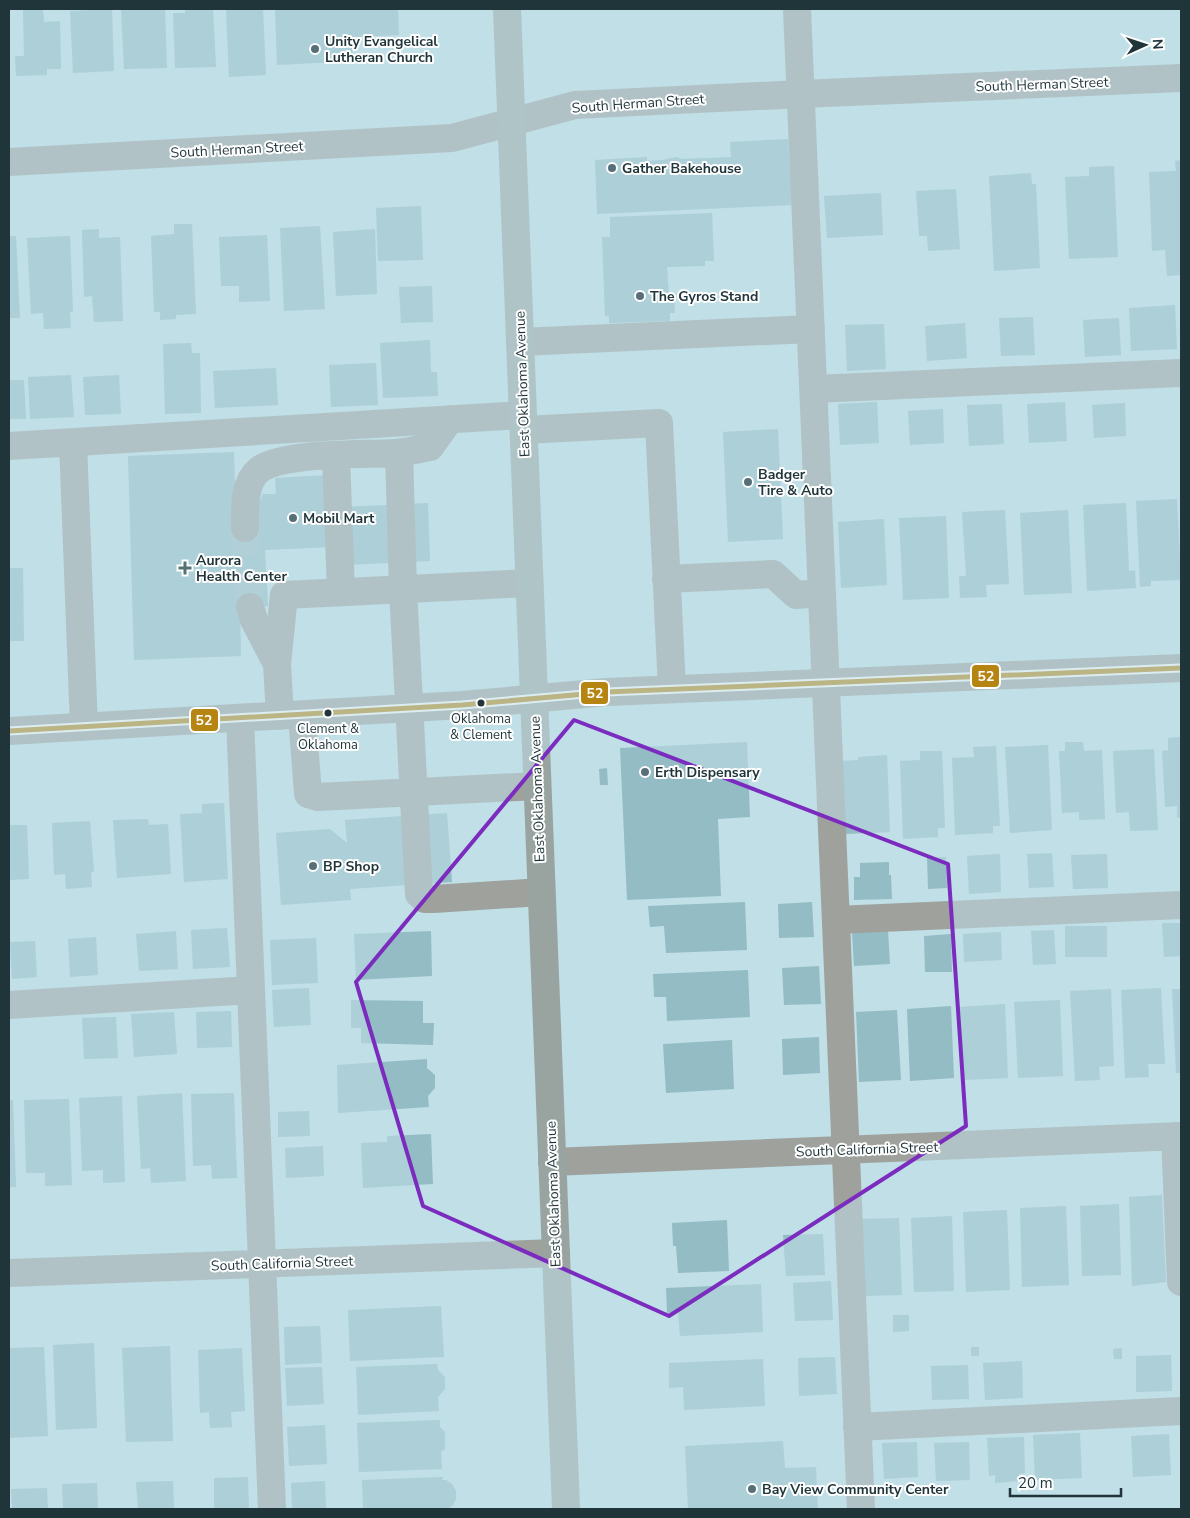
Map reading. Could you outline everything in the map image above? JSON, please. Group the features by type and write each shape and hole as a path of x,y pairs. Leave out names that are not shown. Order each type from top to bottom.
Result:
{"main road":[{"name":"East Oklahoma Avenue","path":"507,9 566,1509"}],"street":[{"path":"797,9 860,1509"},
{"name":"South Herman Street","path":"9,162 452,138 575,105 1181,78"},
{"path":"520,342 811,329"},
{"path":"814,389 1181,374"},
{"path":"245,528 244,506 248,487 259,471 281,460 399,453 430,447 450,419"},
{"path":"9,446 450,419 523,422 659,423 672,690"},
{"path":"73,442 84,727"},
{"path":"399,453 403,589 419,894 425,899 541,892"},
{"path":"336,456 341,592"},
{"path":"666,579 773,574 796,595 822,593"},
{"path":"277,664 284,595 529,582"},
{"path":"250,607 254,620 277,664 291,715 308,794 318,797 537,786"},
{"path":"9,731 409,709 607,692 1181,668"},
{"path":"240,718 272,1509"},
{"path":"836,920 1181,904"},
{"path":"9,1005 251,990"},
{"path":"1178,1136 1181,1282"},
{"name":"South California Street","path":"552,1162 1178,1136"},
{"name":"South California Street","path":"9,1273 556,1252"},
{"path":"857,1427 1181,1410"}],"highlighted area":[{"path":"574,720 948,864 966,1126 669,1316 423,1206 356,982"}],"building":[{"path":"43,9 44,22 60,21 61,69 47,69 47,75 16,76 15,56 24,56 23,10"},
{"path":"112,9 114,71 73,73 70,11"},
{"path":"121,9 165,9 167,68 124,69"},
{"path":"185,9 213,9 216,67 175,68 173,13 185,13"},
{"path":"226,9 263,9 266,75 229,77"},
{"name":"Unity Evangelical Lutheran Church","path":"275,9 398,9 399,35 352,37 353,61 277,65"},
{"path":"788,139 792,205 597,214 595,160 647,157 647,161 676,157 682,159 731,157 730,142"},
{"path":"1181,160 1181,275 1167,276 1165,250 1152,251 1149,172 1176,171 1175,161"},
{"path":"1114,166 1118,257 1069,259 1065,177 1089,176 1089,167"},
{"path":"1031,173 1032,184 1036,184 1040,268 994,271 989,176"},
{"path":"956,189 960,249 928,251 927,236 919,236 916,191"},
{"path":"881,193 883,235 827,238 824,196"},
{"path":"421,206 423,260 378,261 376,208"},
{"path":"712,213 714,261 705,261 705,266 667,267 669,296 674,296 675,313 670,313 670,321 609,323 609,316 605,316 602,237 610,237 610,217"},
{"path":"174,224 192,224 196,314 176,315 176,319 160,320 160,312 154,312 151,236 174,234"},
{"path":"320,226 325,309 284,311 280,228"},
{"path":"99,229 99,238 120,237 123,321 94,322 92,296 84,297 82,230"},
{"path":"375,229 377,294 336,296 333,232"},
{"path":"267,235 270,301 239,302 239,286 221,286 219,237"},
{"path":"9,236 16,236 20,318 9,318"},
{"path":"70,236 73,312 70,312 71,328 44,329 43,313 31,314 27,238"},
{"path":"432,286 433,322 401,323 399,287"},
{"path":"1175,305 1177,349 1131,351 1129,308"},
{"path":"1033,317 1035,355 1001,356 999,318"},
{"path":"1119,318 1121,355 1085,357 1083,320"},
{"path":"965,323 967,358 927,361 925,326"},
{"path":"884,324 886,369 847,371 845,325"},
{"path":"430,340 431,372 437,372 438,396 383,398 380,343"},
{"path":"191,343 192,353 200,353 201,413 165,414 163,344"},
{"path":"376,363 378,405 331,407 329,365"},
{"path":"276,368 278,405 215,408 213,371"},
{"path":"71,375 74,417 30,419 28,377"},
{"path":"119,375 121,414 85,415 83,377"},
{"path":"9,380 24,380 26,419 9,419"},
{"path":"877,402 879,443 840,445 838,404"},
{"path":"1065,402 1067,441 1029,443 1027,404"},
{"path":"1125,403 1126,436 1094,438 1092,405"},
{"path":"1002,404 1004,444 969,446 967,405"},
{"path":"943,409 944,443 910,445 908,411"},
{"path":"778,429 783,539 728,542 723,432"},
{"name":"Aurora Health Center","path":"234,452 236,528 255,509 263,494 276,494 275,478 329,475 332,547 265,550 268,606 240,608 241,656 134,660 128,456"},
{"path":"1177,499 1181,580 1151,581 1151,586 1140,587 1136,501"},
{"path":"428,503 430,561 347,565 344,507"},
{"path":"1126,503 1129,571 1135,570 1136,588 1087,591 1083,505"},
{"path":"1005,510 1009,584 986,585 987,597 960,598 959,576 966,576 962,512"},
{"path":"1068,510 1072,593 1024,595 1020,513"},
{"path":"946,516 949,598 903,600 899,518"},
{"path":"884,519 887,585 841,588 838,522"},
{"path":"9,568 23,568 24,641 9,641"},
{"path":"1181,737 1181,817 1177,818 1177,806 1165,807 1162,751 1168,750 1168,738"},
{"path":"747,742 750,817 718,819 721,896 627,900 620,748"},
{"path":"1065,742 1083,742 1084,751 1102,750 1105,819 1079,820 1079,812 1062,813 1059,751 1065,751"},
{"path":"1048,745 1052,830 1010,833 1005,747"},
{"path":"996,746 1000,826 993,826 993,833 955,835 952,758 974,757 973,747"},
{"path":"1154,749 1158,830 1130,831 1129,812 1116,813 1113,751"},
{"path":"920,751 942,751 945,828 938,828 938,837 903,839 900,761 920,760"},
{"path":"887,755 890,832 845,834 842,761 858,760 858,757"},
{"path":"607,768 608,785 600,785 599,769"},
{"path":"224,803 228,879 184,882 180,814 202,813 202,804"},
{"path":"447,813 452,882 350,889 351,900 281,905 276,833 330,829 347,843 345,820"},
{"path":"148,819 149,825 168,824 171,874 117,878 113,820"},
{"path":"90,821 94,872 91,872 92,887 66,889 65,874 54,875 52,823"},
{"path":"9,825 27,825 29,879 9,880"},
{"path":"1052,853 1054,887 1029,888 1027,854"},
{"path":"1000,854 1001,892 969,894 967,856"},
{"path":"1107,854 1108,888 1073,889 1071,855"},
{"path":"946,857 947,888 928,889 927,858"},
{"path":"889,862 892,899 854,900 854,877 860,877 860,863"},
{"path":"745,902 747,950 666,953 664,926 650,927 648,906"},
{"path":"812,902 814,937 779,938 778,904"},
{"path":"1162,923 1181,923 1181,956 1164,957"},
{"path":"1065,926 1107,926 1107,957 1065,957"},
{"path":"227,928 230,967 193,969 191,930"},
{"path":"888,930 890,964 854,966 852,932"},
{"path":"1054,930 1056,964 1033,965 1031,931"},
{"path":"176,931 178,969 139,971 136,934"},
{"path":"431,931 432,976 356,980 354,934"},
{"path":"1001,932 1002,960 964,962 963,934"},
{"path":"951,934 952,972 925,972 924,936"},
{"path":"96,937 98,975 70,977 68,939"},
{"path":"316,938 318,983 272,985 270,940"},
{"path":"35,941 37,977 12,979 10,942"},
{"path":"819,966 821,1004 784,1005 782,968"},
{"path":"748,970 750,1017 667,1021 666,997 654,997 653,974"},
{"path":"309,988 311,1025 274,1027 272,990"},
{"path":"1161,988 1165,1064 1148,1064 1149,1077 1125,1078 1121,990"},
{"path":"1111,989 1114,1066 1099,1067 1100,1080 1075,1081 1070,991"},
{"path":"1172,989 1181,989 1181,1073 1176,1073"},
{"path":"351,1000 423,1001 423,1023 434,1023 433,1045 361,1043 361,1028 351,1028"},
{"path":"1060,1000 1063,1076 1018,1078 1014,1002"},
{"path":"1005,1004 1008,1078 963,1080 960,1007"},
{"path":"951,1006 954,1078 910,1081 907,1009"},
{"path":"897,1010 901,1080 859,1082 856,1012"},
{"path":"231,1011 232,1047 197,1048 196,1012"},
{"path":"174,1012 177,1054 134,1057 131,1014"},
{"path":"116,1017 118,1058 84,1059 82,1018"},
{"path":"819,1037 820,1073 783,1075 782,1039"},
{"path":"732,1040 734,1089 666,1093 663,1044"},
{"path":"427,1059 427,1068 435,1075 435,1088 428,1096 429,1107 338,1113 337,1065"},
{"path":"182,1093 186,1181 151,1183 150,1168 141,1169 137,1096"},
{"path":"234,1093 237,1178 212,1179 211,1165 193,1166 191,1094"},
{"path":"122,1096 125,1182 103,1183 103,1170 82,1171 79,1098"},
{"path":"69,1099 72,1185 45,1186 45,1173 26,1173 24,1100"},
{"path":"9,1100 13,1100 16,1187 9,1187"},
{"path":"309,1111 310,1136 278,1137 278,1112"},
{"path":"431,1134 433,1184 363,1188 361,1143 387,1142 387,1136"},
{"path":"323,1146 324,1176 286,1178 285,1148"},
{"path":"1162,1195 1166,1282 1132,1286 1129,1197"},
{"path":"1119,1204 1121,1275 1082,1276 1080,1206"},
{"path":"1066,1206 1069,1285 1022,1287 1020,1208"},
{"path":"1007,1210 1010,1290 966,1292 963,1212"},
{"path":"952,1216 954,1291 914,1292 911,1218"},
{"path":"899,1218 902,1295 862,1296 859,1219"},
{"path":"727,1220 729,1271 678,1273 676,1246 673,1246 672,1223"},
{"path":"823,1234 825,1275 786,1276 783,1235"},
{"path":"831,1281 833,1320 795,1321 793,1283"},
{"path":"761,1284 763,1332 680,1336 678,1312 667,1313 666,1288"},
{"path":"441,1306 444,1357 350,1361 348,1310"},
{"path":"893,1315 909,1315 909,1331 893,1332"},
{"path":"320,1326 322,1363 285,1365 284,1327"},
{"path":"94,1343 97,1428 56,1430 53,1345"},
{"path":"170,1346 173,1441 126,1442 122,1348"},
{"path":"44,1347 48,1436 9,1438 9,1348"},
{"path":"971,1347 979,1347 979,1356 971,1356"},
{"path":"242,1348 245,1411 231,1412 232,1427 210,1428 209,1412 200,1413 198,1350"},
{"path":"1122,1348 1122,1359 1114,1359 1113,1349"},
{"path":"1171,1355 1172,1391 1136,1392 1136,1356"},
{"path":"835,1357 837,1394 799,1396 798,1358"},
{"path":"763,1359 765,1406 684,1410 683,1387 669,1388 669,1363"},
{"path":"1022,1361 1023,1398 985,1400 983,1363"},
{"path":"437,1364 438,1370 445,1377 445,1389 438,1397 439,1411 358,1415 356,1367"},
{"path":"968,1365 969,1399 932,1400 931,1366"},
{"path":"322,1367 324,1404 287,1406 285,1368"},
{"path":"440,1420 440,1427 445,1432 445,1449 441,1452 442,1469 359,1472 357,1423"},
{"path":"325,1425 327,1464 289,1466 287,1427"},
{"path":"1080,1433 1082,1478 1035,1480 1033,1435"},
{"path":"1169,1434 1171,1475 1133,1477 1131,1436"},
{"path":"1024,1437 1025,1473 1019,1474 1019,1481 995,1483 995,1475 989,1476 987,1438"},
{"name":"Bay View Community Center","path":"783,1441 785,1468 816,1467 818,1509 688,1509 685,1446"},
{"path":"917,1442 918,1477 884,1479 882,1443"},
{"path":"969,1442 970,1480 936,1481 934,1443"},
{"path":"248,1477 249,1509 214,1509 214,1478"},
{"path":"443,1477 442,1480 452,1484 456,1491 456,1499 448,1509 363,1509 362,1480"},
{"path":"173,1481 174,1509 138,1509 136,1482"},
{"path":"325,1481 326,1509 292,1509 291,1483"},
{"path":"97,1483 98,1509 63,1509 62,1484"},
{"path":"47,1488 48,1509 12,1509 11,1489"}],"tunnel":[{"path":"245,528 250,607"}],"transit line":[{"name":"52","path":"9,731 462,705 607,692 1181,668"}],"place":[{"name":"Unity Evangelical Lutheran Church","path":"315,49"},
{"name":"Gather Bakehouse","path":"612,168"},
{"name":"The Gyros Stand","path":"640,296"},
{"name":"Badger Tire & Auto","path":"748,482"},
{"name":"Mobil Mart","path":"293,518"},
{"name":"Aurora Health Center","path":"185,568"},
{"name":"Oklahoma & Clement","path":"481,703"},
{"name":"Clement & Oklahoma","path":"328,713"},
{"name":"Erth Dispensary","path":"645,772"},
{"name":"BP Shop","path":"313,866"},
{"name":"Bay View Community Center","path":"752,1489"}]}
